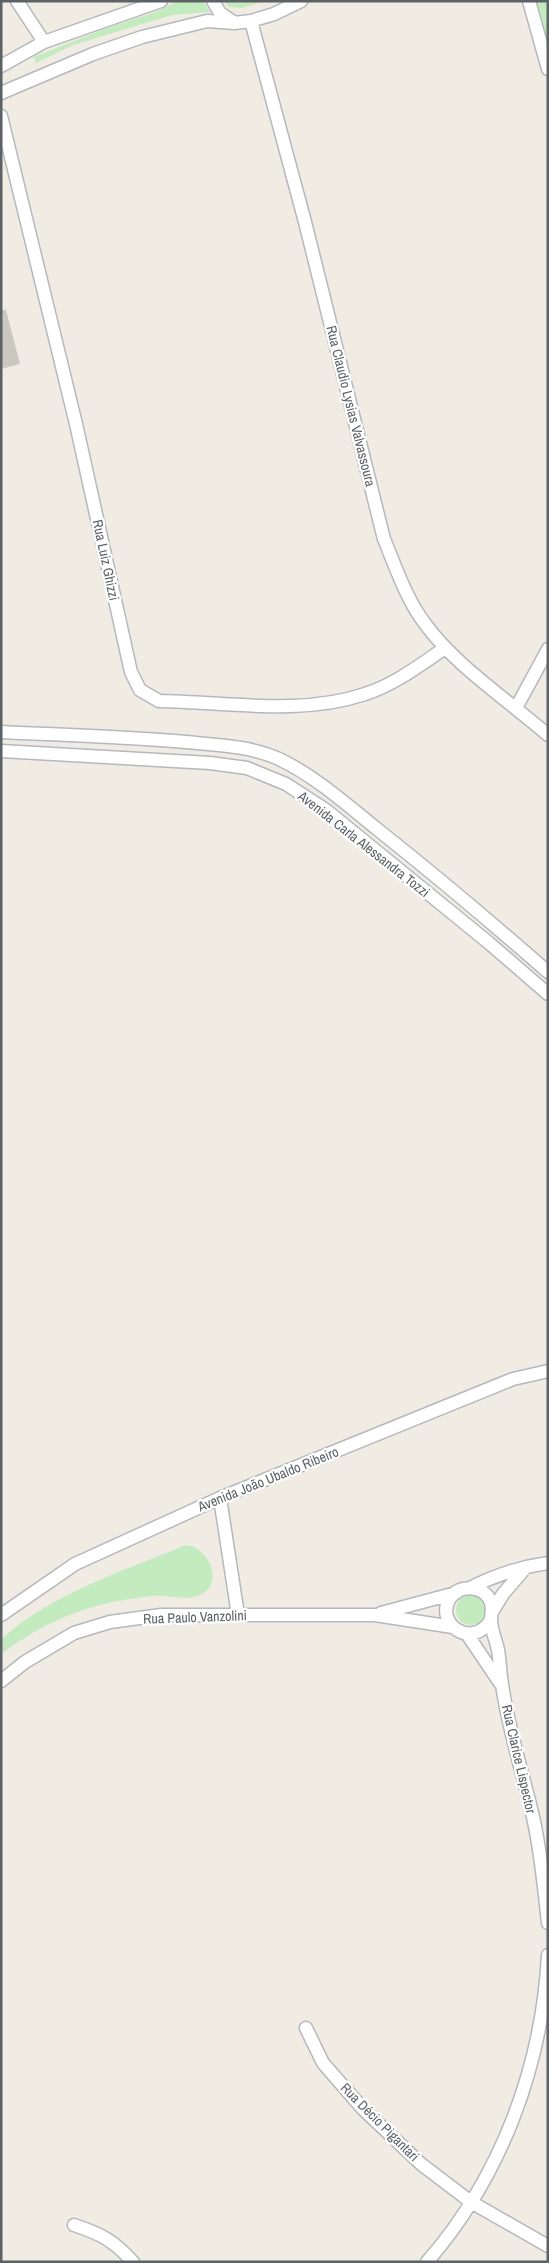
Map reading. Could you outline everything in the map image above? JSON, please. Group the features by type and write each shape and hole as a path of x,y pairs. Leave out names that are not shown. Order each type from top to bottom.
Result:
{"street":[{"path":"17,1 44,42"},
{"path":"1,66 44,42 161,1"},
{"path":"213,1 220,13 234,23"},
{"path":"1,93 93,54 142,37 207,21 234,23 251,21 274,14 290,4 301,1"},
{"path":"529,1 548,69"},
{"name":"Rua Claudio Lysias Valvassoura","path":"251,21 306,222 384,539 402,583 424,624 445,648 548,735"},
{"name":"Rua Luiz Ghizzi","path":"1,116 76,424 131,672 140,690 160,701 295,706 333,703 367,694 407,674 445,648"},
{"path":"516,708 548,649"},
{"name":"Avenida Carla Alessandra Tozzi","path":"1,732 199,743 245,750 278,758 311,778 355,811 413,857 548,972"},
{"name":"Avenida Carla Alessandra Tozzi","path":"1,751 210,763 247,768 286,784 326,810 488,942 548,994"},
{"name":"Avenida João Ubaldo Ribeiro","path":"1,1615 75,1564 220,1498 514,1379 548,1371"},
{"path":"220,1498 238,1615"},
{"path":"526,1567 503,1594 492,1616 481,1631 467,1634 454,1627 449,1621 447,1606 456,1593 490,1577 526,1567 548,1563"},
{"path":"470,1588 484,1593 492,1605 492,1616"},
{"name":"Rua Paulo Vanzolini","path":"375,1615 456,1593"},
{"name":"Rua Paulo Vanzolini","path":"1,1681 25,1662 74,1633 110,1622 160,1615 375,1615 454,1627"},
{"name":"Rua Clarice Lispector","path":"492,1616 502,1685 534,1820 543,1869 548,1923"},
{"name":"Rua Clarice Lispector","path":"467,1634 502,1685"},
{"path":"427,2262 458,2223 471,2202 508,2131 526,2084 539,2035 546,1995 548,1956"},
{"name":"Rua Décio Pigantari","path":"306,2028 323,2063 363,2109 421,2164 471,2202 548,2246"},
{"path":"74,2225 102,2235 119,2246 133,2262"}],"green space":[{"path":"178,1 203,1 210,12 172,15 73,45 36,63 34,57 104,29 156,12"},
{"path":"224,1 265,1 242,8 229,7"},
{"path":"538,1 548,1 548,48 536,5"},
{"path":"186,1545 203,1553 212,1570 210,1586 204,1593 189,1598 152,1596 91,1608 55,1621 1,1654 1,1639 43,1609 89,1584"},
{"path":"471,1595 482,1599 486,1610 482,1621 471,1625 460,1621 456,1610 460,1599"}],"building":[{"path":"1,310 6,310 20,364 1,369"}]}
